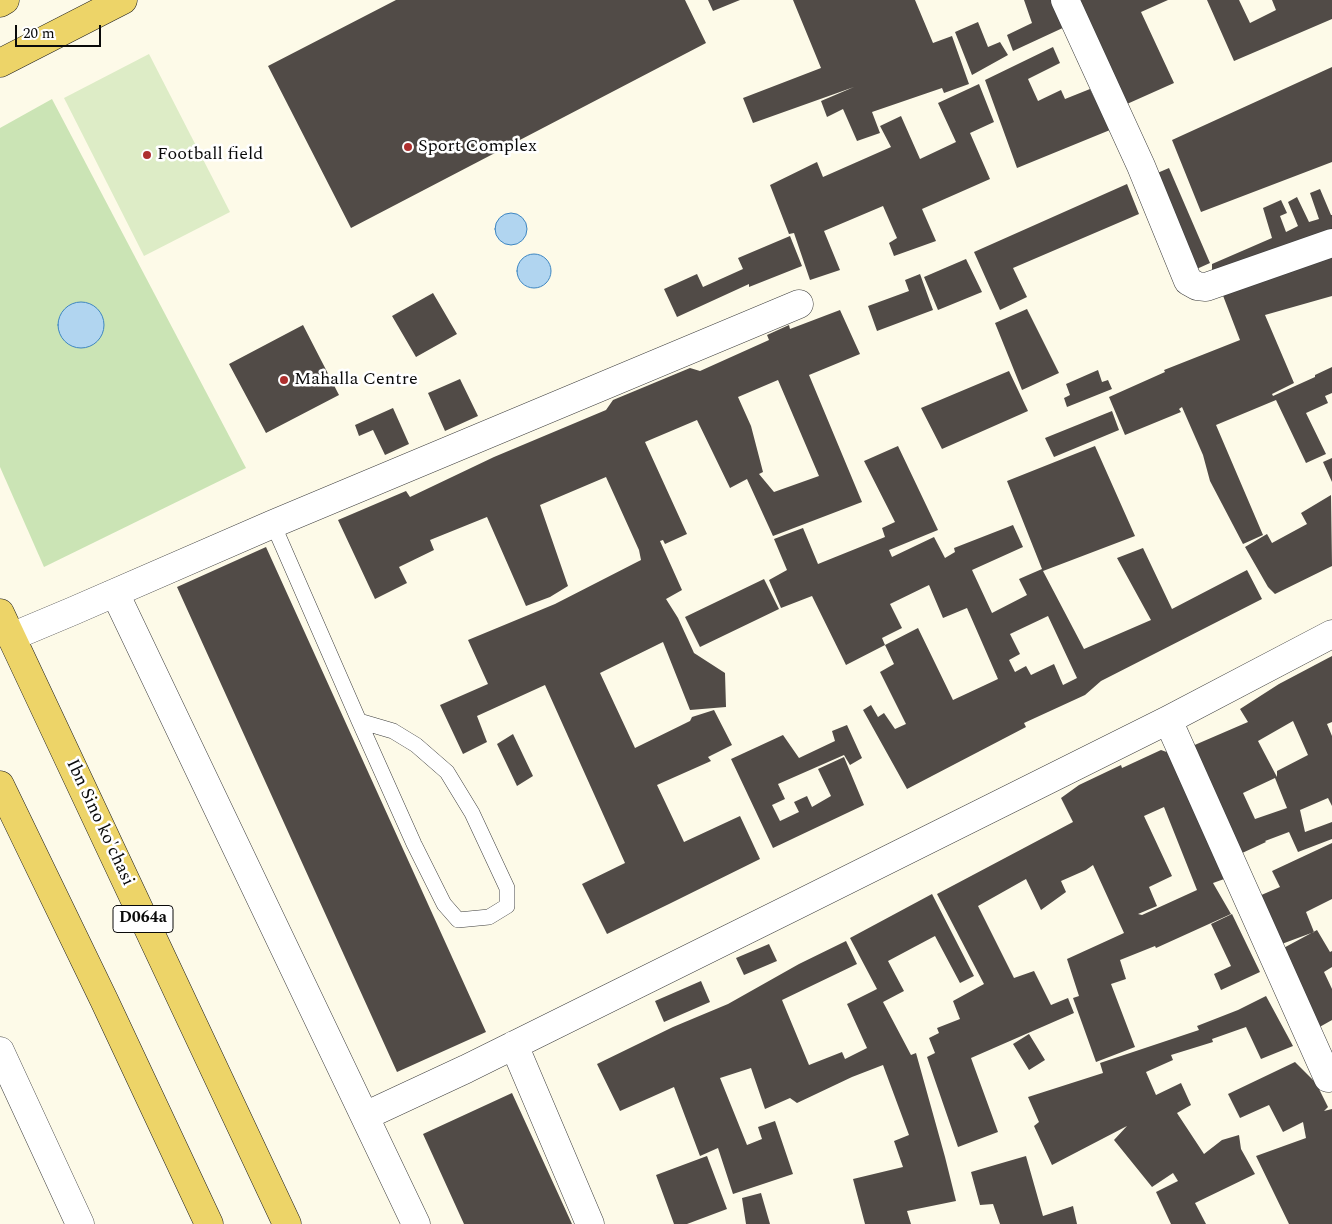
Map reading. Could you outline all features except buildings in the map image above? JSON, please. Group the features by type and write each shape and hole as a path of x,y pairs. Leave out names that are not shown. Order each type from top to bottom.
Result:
{"main road":[{"path":"0,3 5,0"},
{"path":"0,63 123,0"},
{"name":"Ibn Sino ko'chasi","path":"5,625 287,1224"},
{"path":"0,785 209,1224"}],"street":[{"path":"1065,0 1141,166 1188,281 1197,286 1206,287 1332,243"},
{"path":"5,625 115,593 272,524 799,304"},
{"path":"115,593 416,1224"},
{"path":"365,1116 514,1045 1168,720 1332,634"},
{"path":"1168,720 1328,1078"},
{"path":"514,1045 590,1224"},
{"path":"0,1051 80,1224"}],"lane":[{"path":"272,524 358,721 414,844 444,904 458,920 489,917 507,906 507,888 472,813 447,772 416,745 393,731 358,721"}],"green space":[{"name":"Football field","path":"149,54 230,212 144,256 64,98"},
{"path":"52,99 246,468 44,567 0,467 0,128"}],"water":[{"path":"511,213 523,217 527,229 523,241 511,245 499,241 495,229 499,217"},
{"path":"534,254 546,259 551,271 546,283 534,288 522,283 517,271 522,259"},
{"path":"76,302 86,302 100,312 104,325 100,338 94,344 86,348 76,348 62,338 58,330 58,320 68,306"}],"place":[{"name":"Sport Complex","path":"408,147"},
{"name":"Football field","path":"147,155"},
{"name":"Mahalla Centre","path":"284,380"}]}
